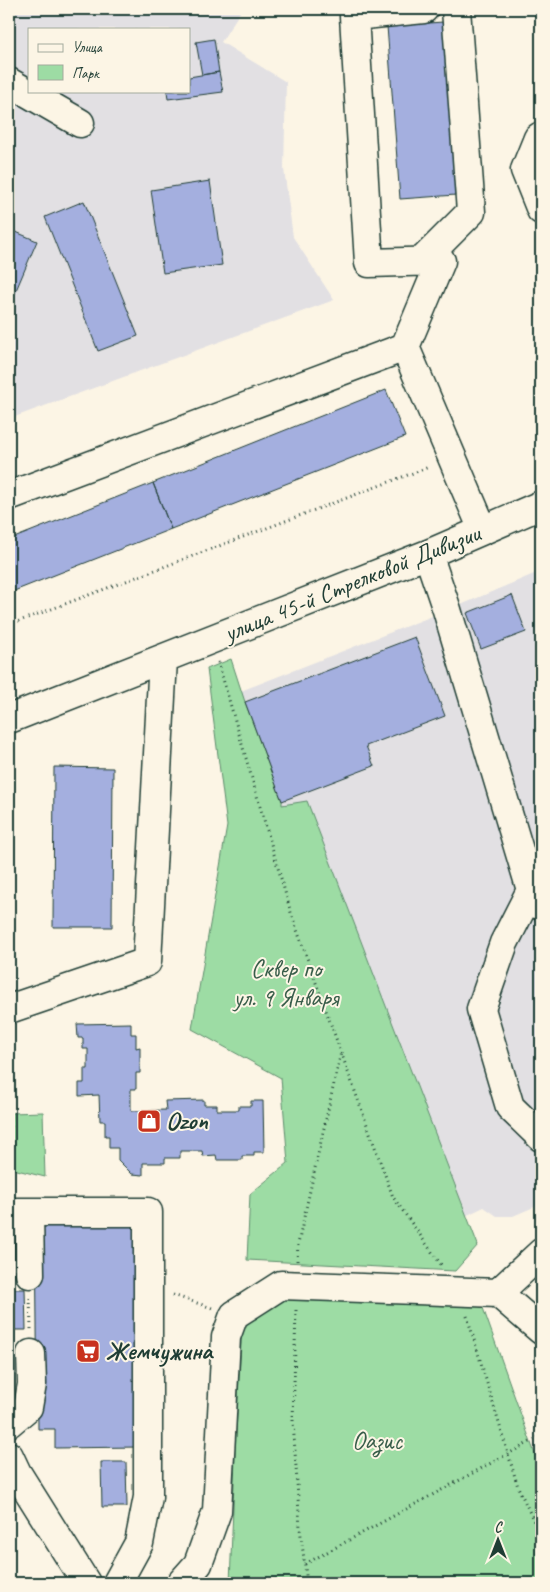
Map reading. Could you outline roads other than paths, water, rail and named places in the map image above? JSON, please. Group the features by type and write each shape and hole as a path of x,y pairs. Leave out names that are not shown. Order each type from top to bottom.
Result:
{"street":[{"path":"424,9 354,16 369,263 422,260 441,261 405,348 483,530"},
{"path":"422,260 471,212 456,9"},
{"path":"9,82 80,123"},
{"path":"541,136 538,138 525,170 541,210"},
{"path":"9,496 405,348"},
{"name":"улица 45-й Стрелковой Дивизии","path":"9,719 428,554 541,505"},
{"path":"428,554 536,898 504,943 482,1009 510,1107 541,1137"},
{"path":"9,1009 146,962 163,659"},
{"path":"30,1274 19,1212 148,1212 148,1497 139,1543 117,1583"},
{"path":"498,1293 541,1253"},
{"path":"181,1583 198,1564 217,1511 226,1337 234,1315 281,1285 460,1291 498,1293 541,1330"},
{"path":"9,1422 28,1407 32,1384 32,1354"},
{"path":"9,1456 17,1473 86,1583"}],"place":[{"name":"Ozon","path":"149,1121"},
{"name":"Жемчужина","path":"88,1351"}],"park label":[{"name":"Сквер по ул. 9 Января","path":"286,984"},
{"name":"Оазис","path":"377,1441"}]}
